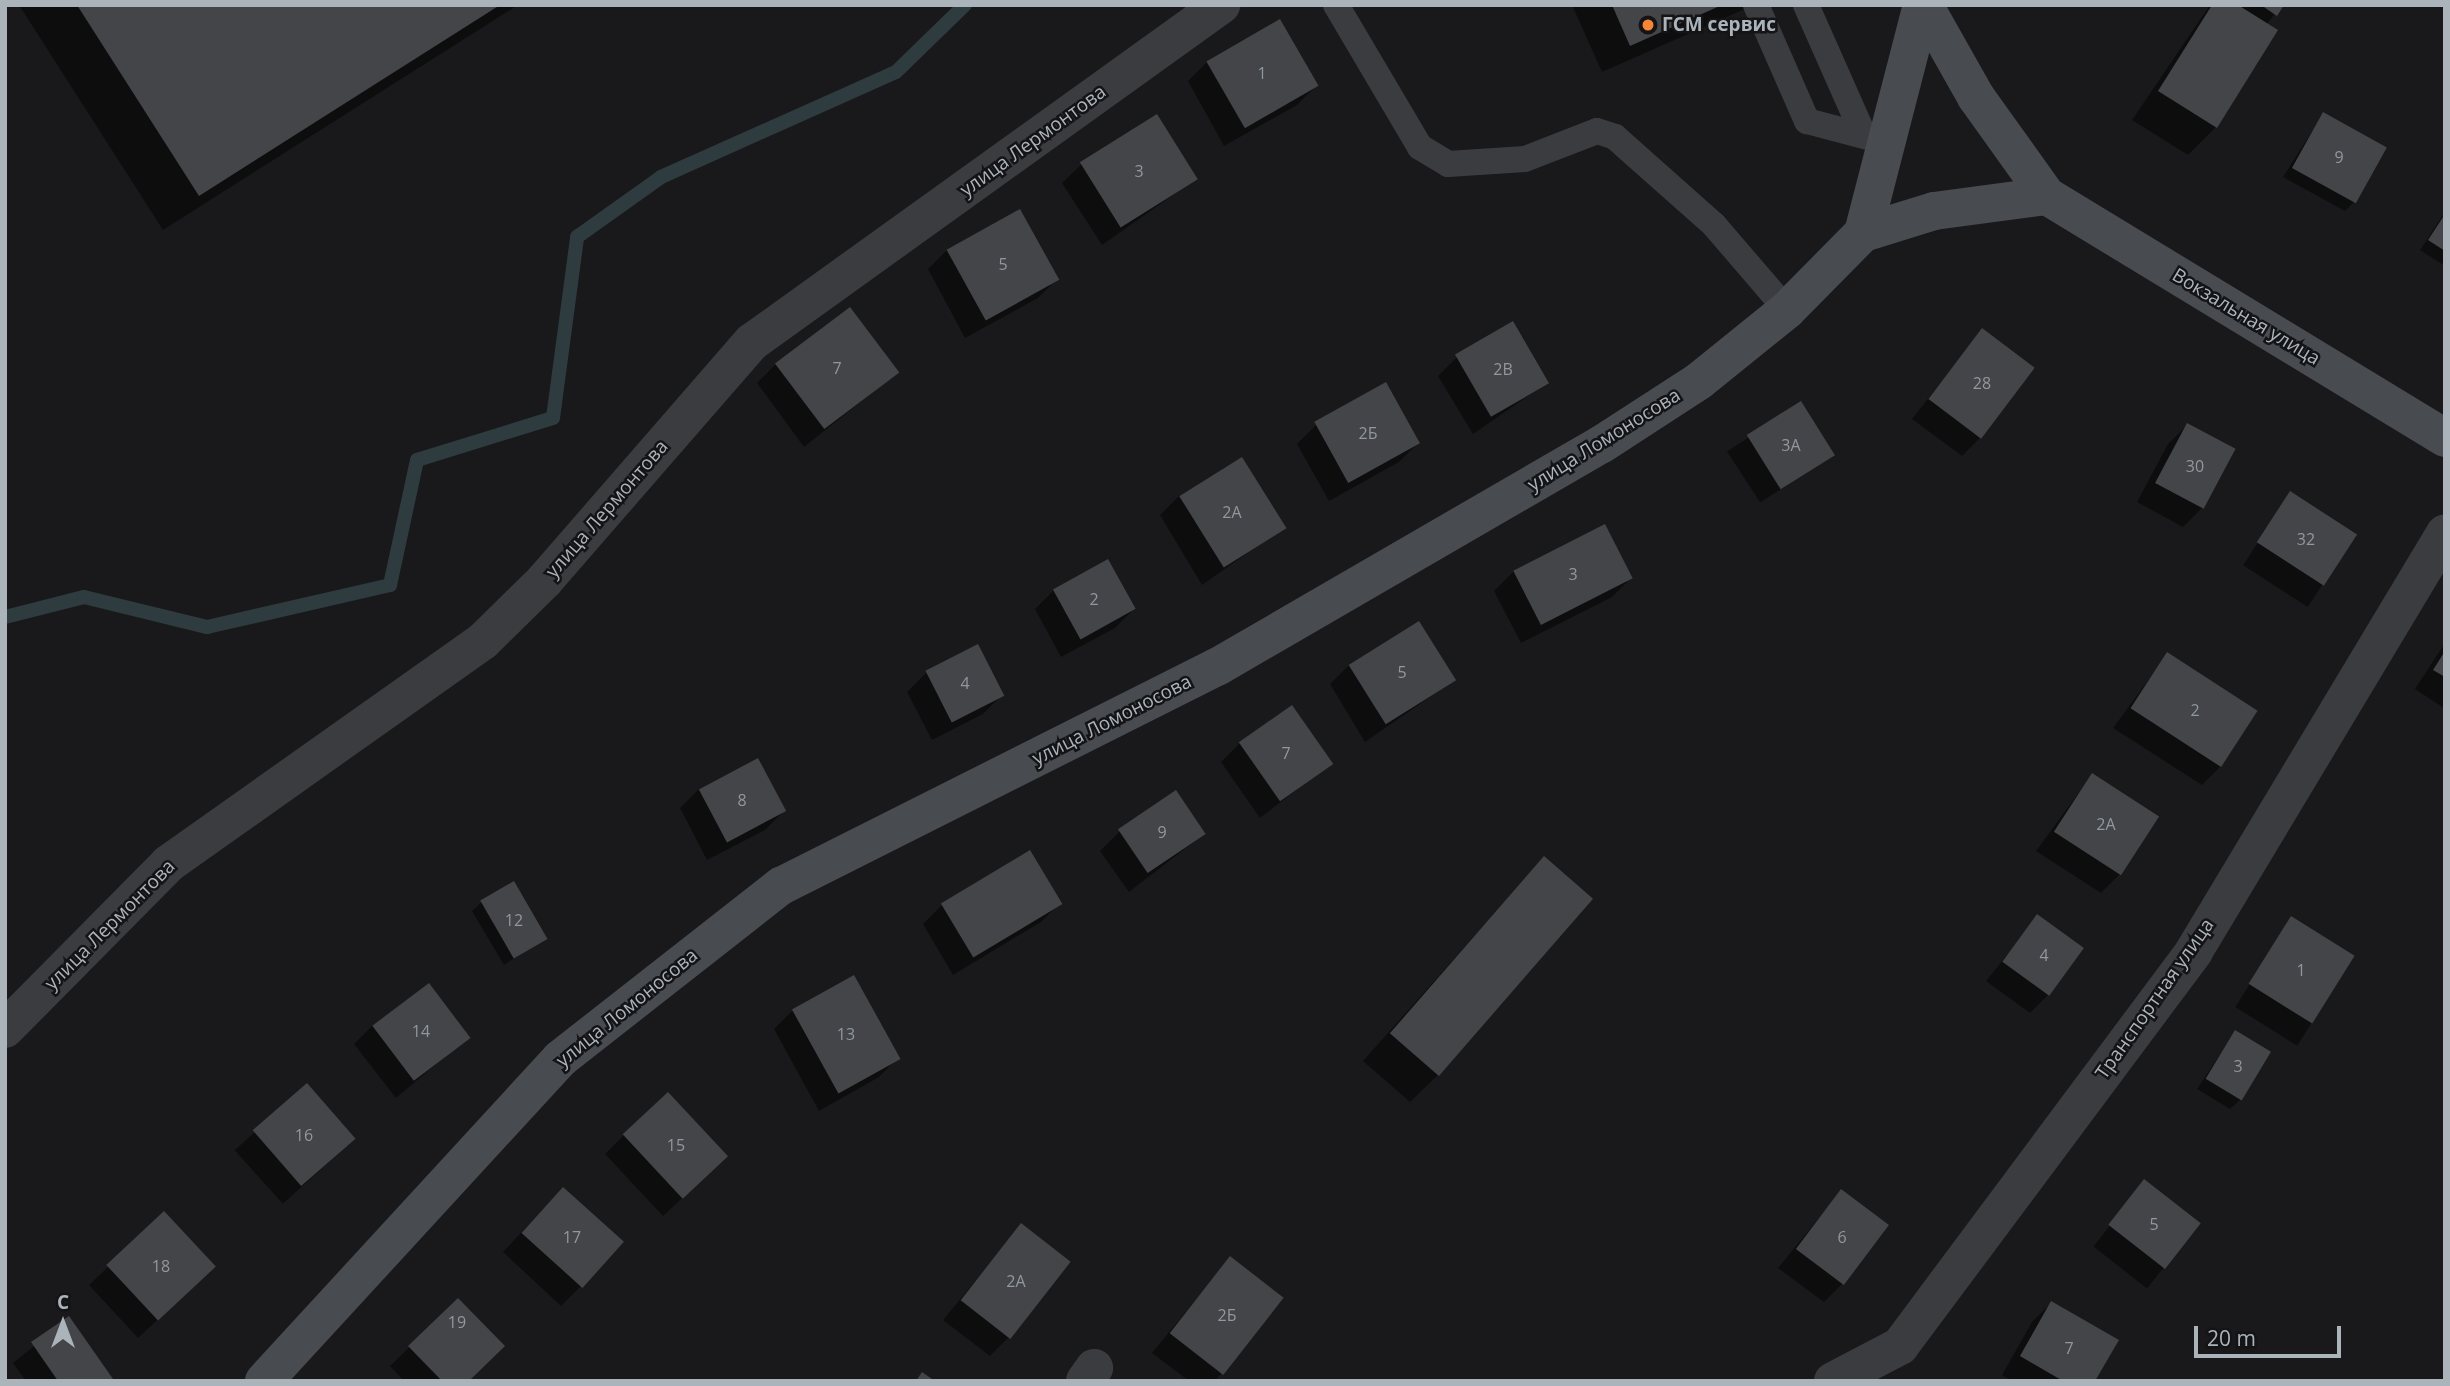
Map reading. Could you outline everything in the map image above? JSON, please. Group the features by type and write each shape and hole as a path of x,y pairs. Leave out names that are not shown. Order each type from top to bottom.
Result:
{"main road":[{"path":"1863,233 1877,139 1923,5"},
{"path":"1923,5 1976,97 2047,197"},
{"name":"улица Ломоносова","path":"264,1381 560,1059 781,886 1217,667 1602,444 1699,381 1787,310 1863,233 1934,211 2047,197"},
{"name":"Вокзальная улица","path":"2047,197 2445,438"}],"street":[{"name":"улица Лермонтова","path":"5,1029 168,864 483,641 544,581 752,342 1221,5"},
{"name":"Транспортная улица","path":"1833,1381 1900,1346 2194,951 2445,534"}],"lane":[{"path":"1336,5 1420,147 1448,164 1525,159 1597,131 1615,137 1714,225 1787,310"},
{"path":"1756,5 1807,121 1877,139"},
{"path":"1806,5 1877,139"}],"building":[{"path":"77,5 500,5 199,196"},
{"name":"ГСМ сервис","path":"1612,5 1722,5 1630,46"},
{"path":"2212,5 2238,5 2278,30 2217,128 2158,91"},
{"path":"2261,5 2284,5 2277,16"},
{"path":"1280,19 1318,86 1245,128 1206,62"},
{"path":"2323,112 2387,147 2356,203 2292,168"},
{"path":"1157,114 1198,179 1121,228 1080,162"},
{"path":"1020,209 1059,280 986,321 947,250"},
{"path":"2445,214 2445,251 2428,240"},
{"path":"850,307 899,372 824,429 775,364"},
{"path":"1513,321 1549,383 1491,417 1455,354"},
{"path":"1982,328 2035,368 1981,439 1928,399"},
{"path":"1386,382 1420,443 1348,483 1314,422"},
{"path":"1801,401 1835,455 1781,489 1747,435"},
{"path":"2187,423 2236,449 2204,509 2155,483"},
{"path":"1242,457 1287,528 1224,567 1179,496"},
{"path":"2290,491 2357,535 2324,586 2257,542"},
{"path":"1605,524 1633,578 1541,625 1513,571"},
{"path":"1108,559 1136,609 1081,639 1053,590"},
{"path":"1419,621 1456,680 1386,724 1349,665"},
{"path":"978,644 1004,696 952,722 925,671"},
{"path":"2445,651 2445,677 2433,670"},
{"path":"2167,652 2258,711 2221,767 2131,708"},
{"path":"1292,705 1333,764 1280,801 1239,742"},
{"path":"758,758 786,811 727,842 699,789"},
{"path":"2092,773 2159,817 2121,875 2054,832"},
{"path":"1176,790 1206,834 1148,873 1118,829"},
{"path":"1030,850 1062,904 973,958 941,904"},
{"path":"1544,856 1593,899 1439,1076 1390,1033"},
{"path":"514,881 548,939 514,959 480,900"},
{"path":"2037,914 2084,948 2049,996 2002,962"},
{"path":"2291,916 2355,956 2312,1024 2249,984"},
{"path":"854,975 901,1059 838,1093 792,1009"},
{"path":"429,983 471,1038 414,1081 372,1026"},
{"path":"2235,1030 2271,1052 2242,1100 2206,1079"},
{"path":"307,1083 356,1139 301,1186 253,1130"},
{"path":"668,1092 728,1156 683,1199 623,1134"},
{"path":"2144,1179 2201,1223 2165,1269 2108,1225"},
{"path":"563,1187 624,1242 582,1288 522,1233"},
{"path":"1841,1189 1889,1225 1844,1285 1796,1249"},
{"path":"164,1211 216,1267 158,1320 106,1265"},
{"path":"1021,1223 1071,1262 1010,1339 961,1300"},
{"path":"1230,1256 1284,1298 1223,1375 1170,1333"},
{"path":"458,1298 505,1346 469,1381 442,1381 408,1346"},
{"path":"2051,1301 2119,1340 2095,1381 2063,1381 2020,1356"},
{"path":"69,1316 113,1379 111,1381 58,1381 31,1342"},
{"path":"922,1372 935,1381 916,1381"}],"waterway":[{"path":"5,617 84,597 207,627 390,585 417,460 553,418 577,237 661,177 896,72 965,5"}],"place":[{"name":"ГСМ сервис","path":"1648,25"}]}
